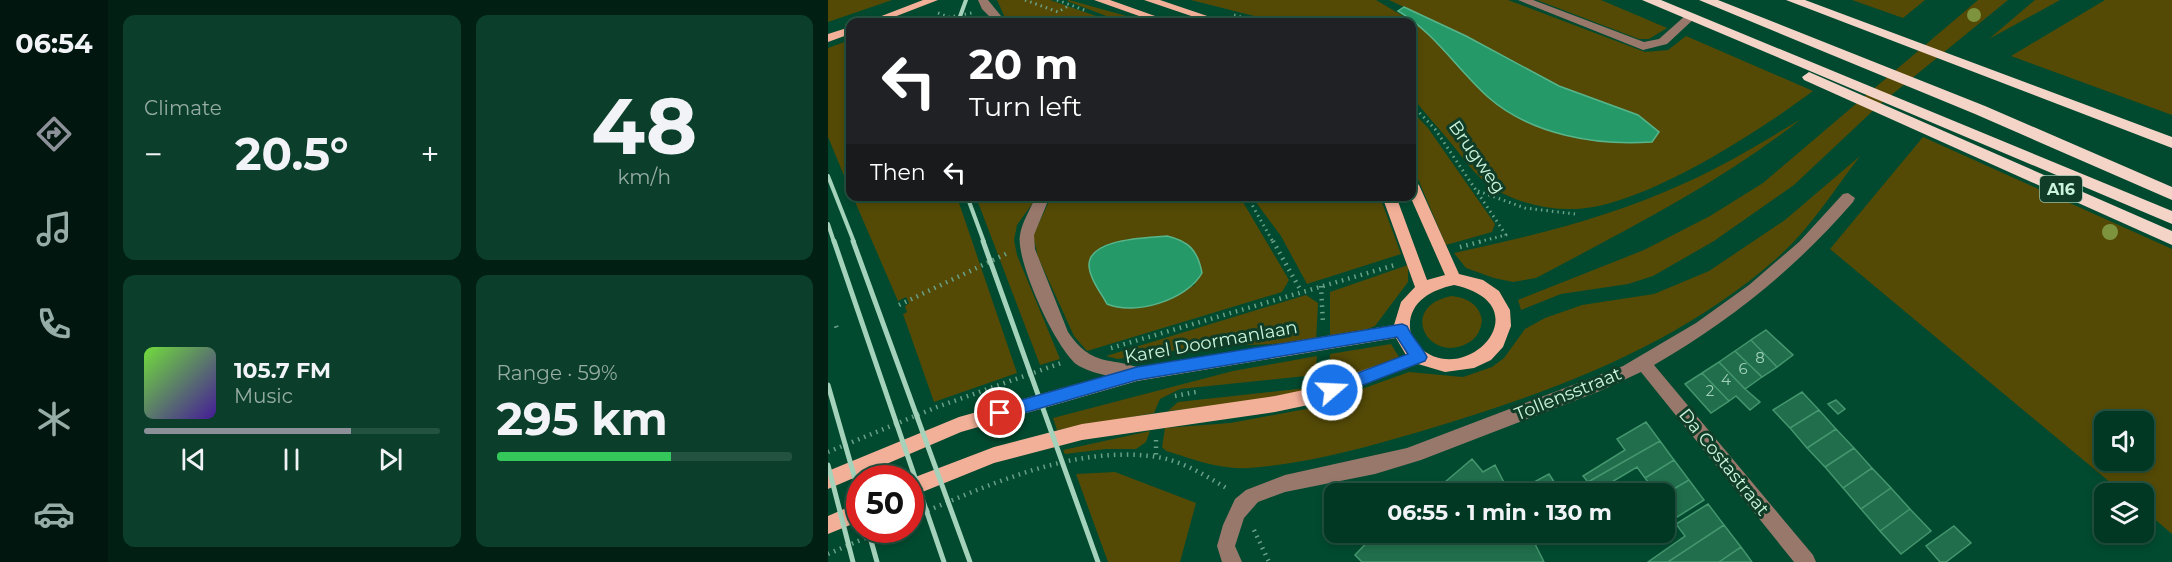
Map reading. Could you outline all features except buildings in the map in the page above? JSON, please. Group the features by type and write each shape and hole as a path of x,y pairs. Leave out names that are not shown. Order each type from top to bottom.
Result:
{"highway":[{"name":"A16","path":"1649,0 1731,33 1949,140 2172,238"},
{"name":"A16","path":"1706,0 1980,110 2172,194"},
{"path":"1793,0 2011,80 2172,143"},
{"name":"A16","path":"1807,70 1962,128 2172,218"}],"main road":[{"path":"1099,0 1154,18"},
{"path":"1149,0 1206,18"},
{"path":"884,18 929,3"},
{"path":"828,38 846,31"},
{"path":"1416,194 1454,279"},
{"path":"1391,201 1423,288"},
{"path":"1454,279 1479,284 1498,299 1505,318 1501,338 1487,354 1466,364 1441,365 1419,357 1406,342 1401,318 1405,306 1423,288 1438,281 1454,279"},
{"name":"Karel Doormanlaan","path":"828,480 959,425 1137,374 1402,330"},
{"path":"924,482 952,469 1004,452 1082,432 1275,405 1313,396 1419,357"},
{"path":"828,525 846,517"}],"street":[{"path":"983,0 986,8 997,18"},
{"path":"1523,0 1652,47 1669,38 1690,17"},
{"name":"Tollensstraat","path":"1232,562 1226,546 1241,503 1272,487 1392,461 1567,395 1643,363 1705,326 1750,294 1819,233 1848,198"},
{"path":"1041,201 1027,235 1028,249 1064,340 1079,357 1137,374"},
{"name":"Da Costastraat","path":"1643,363 1806,562"}],"path":[{"path":"1026,0 1058,12 1070,5"},
{"path":"1057,0 1088,12"},
{"path":"929,3 940,15 949,17 973,13 979,16"},
{"name":"Brugweg","path":"1416,109 1435,129 1506,235"},
{"path":"1478,190 1512,206 1548,214 1575,214"},
{"path":"1249,201 1301,291 1321,286 1323,344"},
{"path":"899,305 1006,254"},
{"path":"924,512 975,490 1071,462 1105,457 1156,457 1162,410 1173,397 1203,392"},
{"path":"828,554 854,543"}],"shaded area":[{"path":"828,0 892,0 828,22"},
{"path":"997,0 1050,0 1102,18 1005,18"},
{"path":"1069,0 1134,18 1112,18 1067,1"},
{"path":"1191,0 1376,0 1406,18 1262,18"},
{"path":"1389,0 1508,0 1645,52 1668,50 1686,36 1813,91 1731,146 1666,182 1602,205 1575,209 1527,203 1500,192 1470,167 1416,101 1416,24 1513,113 1549,130 1580,138 1652,142 1596,101 1559,86 1466,36"},
{"path":"1537,0 1601,0 1667,28 1649,39 1639,39"},
{"path":"1852,0 1925,0 1903,18"},
{"path":"1978,0 2008,0 1878,106 1794,185 1714,241 1653,276 1628,284 1561,294 1521,310 1518,300 1644,250 1710,216 1763,183"},
{"path":"2035,0 2060,0 1989,39"},
{"path":"2105,0 2172,0 2172,115 2011,56"},
{"path":"1404,7 1466,36 1559,86 1638,115 1659,132 1652,142 1609,142 1566,135 1524,121 1488,97 1416,24 1416,18 1408,18 1398,11"},
{"path":"846,41 846,180 828,137 828,48"},
{"path":"1416,115 1428,128 1495,224 1492,232 1446,245 1416,174"},
{"path":"1801,119 1705,185 1536,278 1513,282 1494,278 1466,268 1454,253 1513,240 1629,206 1715,169"},
{"path":"1923,137 2172,249 2172,534 2154,519 2154,483 2111,483 2097,471 2154,471 2154,411 2094,411 2094,469 1830,249"},
{"path":"1860,156 1800,235 1777,258 1738,289 1697,317 1610,364 1470,416 1358,449 1315,459 1271,466 1238,468 1207,463 1166,451 1162,447 1165,428 1230,423 1306,409 1409,372 1463,377 1492,367 1504,358 1525,329 1545,318 1582,305 1654,294 1709,271 1785,220"},
{"path":"855,201 958,201 1017,373 934,402 903,314 907,312 905,306 909,303 906,297 898,301"},
{"path":"978,201 1034,201 1017,225 1014,240 1017,255 1060,359 1040,365"},
{"path":"1049,201 1242,201 1289,280 1282,292 1087,351 1074,336 1038,257 1033,236","holes":["1167,236 1195,285 1157,302 1102,246"]},
{"path":"1255,201 1381,201 1401,254 1307,284 1281,236"},
{"path":"1167,236 1187,244 1195,253 1202,273 1195,283 1173,298 1145,307 1119,307 1107,304 1091,276 1089,266 1091,257 1098,250 1120,241"},
{"path":"1408,265 1408,282 1375,326 1349,336 1330,339 1330,292"},
{"path":"1306,295 1318,303 1316,342 1199,347 1118,359 1106,356"},
{"path":"1452,296 1472,303 1482,320 1480,330 1474,339 1454,348 1441,346 1431,340 1424,331 1422,321 1426,311 1435,302"},
{"path":"1391,344 1399,357 1337,384 1242,403 1168,411 1178,402 1307,388 1318,383 1325,376 1330,354"},
{"path":"1317,356 1316,369 1306,376 1180,389 1160,399 1154,413 1057,430 1053,418 1233,371"},
{"path":"1150,431 1146,442 1136,449 1106,449 1065,454 1063,450"},
{"path":"1115,472 1196,503 1180,562 1108,562 1076,474"}],"railway":[{"path":"959,18 966,0"},
{"path":"828,176 854,242"},
{"path":"969,201 984,242"},
{"path":"828,224 834,242"},
{"path":"834,241 944,562"},
{"path":"853,241 970,562"},
{"path":"983,241 1098,562"},
{"path":"828,385 851,465"},
{"path":"828,465 853,562"},
{"path":"872,543 877,562"}],"route":[{"path":"1000,413 1137,374 1402,330 1406,342 1419,357 1332,390"}]}
